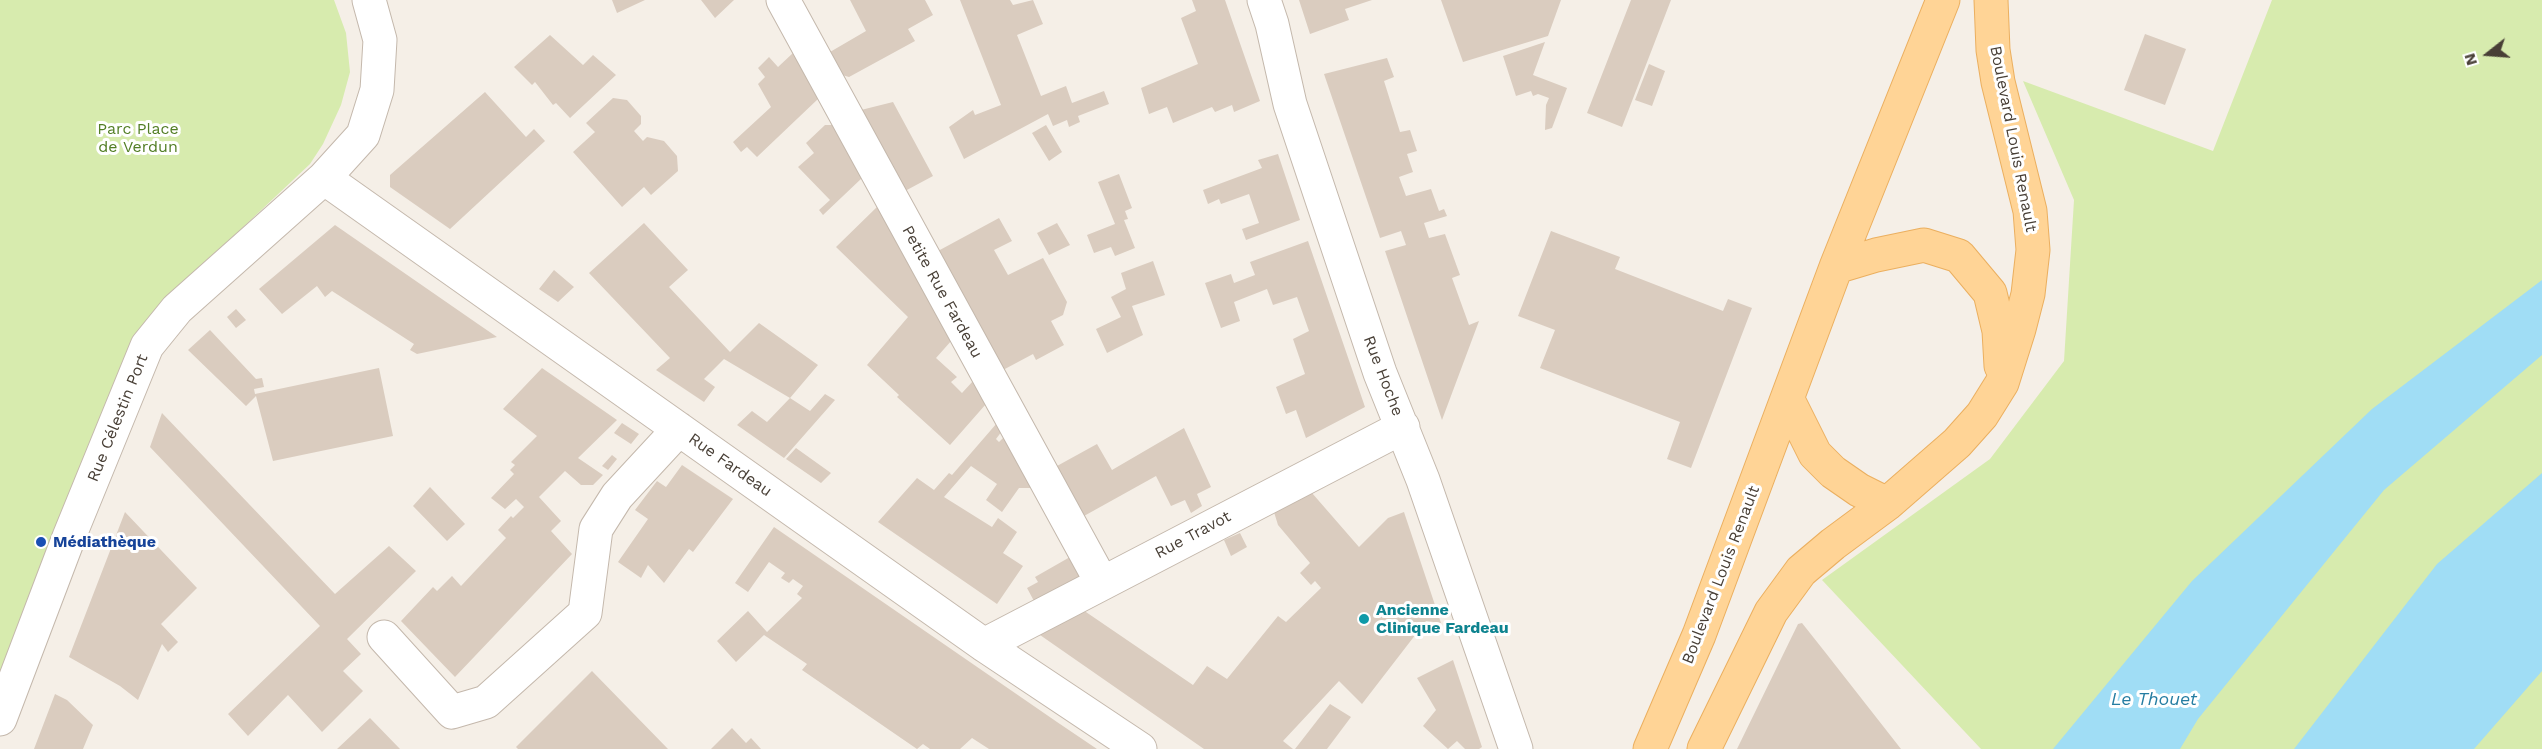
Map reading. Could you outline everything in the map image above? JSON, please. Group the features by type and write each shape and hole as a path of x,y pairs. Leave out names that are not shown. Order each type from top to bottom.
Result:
{"main road":[{"name":"Boulevard Louis Renault","path":"1650,749 1700,635 1836,267 1943,0"},
{"name":"Boulevard Louis Renault","path":"1704,749 1771,612 1792,582 1833,544 1887,504 1957,443 1982,415 2002,383 2028,294 2033,250 2030,211 1998,82 1991,0"},
{"path":"1836,267 1876,255 1924,245 1959,256 1990,293 1999,331 2002,383"},
{"path":"1788,400 1815,454 1833,472 1859,490 1887,504"}],"street":[{"name":"Rue Célestin Port","path":"0,719 69,537 147,346 177,309 324,178 363,135 377,90 380,40 369,0"},
{"name":"Petite Rue Fardeau","path":"783,0 1102,583"},
{"name":"Rue Hoche","path":"1264,0 1272,24 1290,104 1380,373 1403,427 1516,749"},
{"name":"Rue Fardeau","path":"324,178 984,645 1140,749"},
{"name":"Rue Travot","path":"984,645 1403,427"},
{"path":"384,637 452,712 486,702 585,613 596,529 617,496 679,429"}],"green space":[{"name":"Parc Place de Verdun","path":"0,0 334,0 346,33 350,72 341,105 323,144 310,164 168,298 0,689"},
{"path":"2272,0 2542,0 2542,749 1981,749 1822,580 1990,459 2064,361 2074,200 2023,81 2213,151"}],"water":[{"name":"Le Thouet","path":"2542,280 2542,355 2384,490 2198,719 2180,749 2053,749 2192,581 2372,409"},
{"path":"2542,473 2542,671 2474,749 2294,749 2437,564"}],"building":[{"path":"612,0 645,0 617,13"},
{"path":"701,0 734,0 715,18"},
{"path":"850,0 925,0 933,15 908,29 915,41 849,77 842,75 830,52 866,31"},
{"path":"960,0 1010,0 1013,5 1033,0 1043,24 1017,35 1041,96 1066,86 1072,103 1104,91 1109,104 1078,116 1080,122 1069,127 1067,120 1053,126 1048,114 964,159 949,127 973,110 975,115 1001,105"},
{"path":"1192,0 1225,0 1260,101 1234,112 1232,105 1215,112 1212,107 1173,123 1167,107 1149,114 1141,88 1198,64 1181,18 1196,11"},
{"path":"1299,0 1372,0 1345,9 1349,20 1310,34"},
{"path":"1441,0 1561,0 1548,36 1463,62"},
{"path":"1631,0 1671,0 1622,127 1587,113"},
{"path":"2145,34 2186,49 2165,105 2124,90"},
{"path":"550,35 583,65 593,55 616,75 570,118 556,103 553,105 535,82 532,85 514,67"},
{"path":"1545,42 1533,75 1567,88 1552,128 1545,130 1546,105 1549,98 1538,94 1533,96 1531,91 1516,96 1503,56"},
{"path":"793,53 818,99 757,157 747,147 741,152 733,142 771,107 758,84 765,77 758,68 769,57 778,67"},
{"path":"1387,58 1394,77 1384,81 1400,132 1410,130 1417,151 1407,154 1413,172 1399,177 1406,196 1431,189 1439,211 1444,209 1447,216 1424,223 1429,238 1445,234 1460,275 1452,278 1469,325 1479,321 1442,420 1385,251 1406,245 1401,231 1380,238 1324,74"},
{"path":"1649,64 1665,71 1652,106 1635,100"},
{"path":"485,92 526,137 534,129 545,141 450,229 390,187 390,175"},
{"path":"613,98 627,100 641,116 641,124 634,131 643,141 647,137 664,141 677,156 678,171 651,195 644,187 622,207 573,152 595,132 586,123"},
{"path":"893,102 933,176 905,191 861,110"},
{"path":"825,125 833,125 862,178 823,215 819,210 830,200 798,167 814,153 806,143"},
{"path":"1046,125 1062,152 1049,161 1032,133"},
{"path":"1278,154 1300,220 1246,240 1242,229 1259,223 1249,194 1221,204 1219,199 1208,204 1203,190 1262,168 1258,160"},
{"path":"1119,174 1132,208 1125,211 1128,219 1124,220 1135,248 1115,256 1111,247 1094,253 1087,235 1115,224 1098,182"},
{"path":"878,206 952,340 936,358 957,377 951,382 962,393 973,381 986,404 950,445 897,397 899,395 867,365 908,317 836,247"},
{"path":"999,218 1012,241 994,250 1008,275 1043,258 1067,302 1063,315 1051,321 1064,345 1036,360 1033,354 1003,370 938,251"},
{"path":"644,223 688,270 669,287 730,352 759,323 818,365 790,398 724,359 704,379 715,387 704,402 656,370 670,358 589,273"},
{"path":"1057,223 1070,245 1049,255 1037,233"},
{"path":"335,225 497,337 417,354 410,350 414,344 332,291 325,297 317,286 282,314 259,289"},
{"path":"1551,231 1620,257 1615,269 1723,311 1728,299 1752,308 1691,468 1667,459 1680,422 1540,368 1555,330 1518,316"},
{"path":"1308,241 1365,407 1306,438 1296,410 1286,414 1276,387 1305,374 1293,339 1309,331 1297,297 1273,305 1267,289 1234,302 1240,321 1221,328 1205,283 1231,274 1234,283 1255,275 1250,262"},
{"path":"1153,261 1165,295 1132,306 1143,335 1107,353 1096,329 1121,317 1111,297 1126,289 1121,273"},
{"path":"554,270 574,287 558,302 539,289"},
{"path":"236,309 246,320 236,328 227,317"},
{"path":"210,330 256,379 262,378 264,387 254,389 255,394 379,368 393,436 273,461 256,396 246,406 188,350"},
{"path":"542,368 617,420 578,458 603,475 593,485 581,485 565,471 539,497 561,521 551,531 572,554 455,677 401,621 433,587 437,591 452,576 461,586 506,538 498,530 511,516 513,518 524,507 516,499 505,509 491,498 514,474 510,470 515,465 511,462 537,436 503,409"},
{"path":"825,394 835,400 784,458 737,425 752,411 767,422 790,398 810,411"},
{"path":"162,413 335,594 389,546 416,571 347,639 361,654 343,671 363,691 322,732 288,695 248,736 228,714 320,626 150,447"},
{"path":"622,423 639,434 631,444 614,433"},
{"path":"997,423 1002,431 996,439 999,442 1004,437 1033,488 1019,488 1002,512 986,500 997,484 971,466 944,497 992,527 998,518 1017,532 1003,553 1023,566 997,604 878,522 917,478 934,490 949,473 952,475"},
{"path":"1184,428 1211,487 1197,494 1202,506 1191,513 1185,500 1171,506 1156,476 1084,516 1057,466 1097,444 1112,470"},
{"path":"796,448 831,473 821,483 786,459"},
{"path":"612,455 617,459 608,470 602,466"},
{"path":"682,465 733,499 693,552 689,549 664,583 648,565 641,578 618,562 648,519 635,510 657,481 666,487"},
{"path":"430,487 465,524 447,541 413,506"},
{"name":"Ancienne Clinique Fardeau","path":"1312,493 1359,547 1388,518 1404,512 1441,623 1426,621 1362,704 1339,681 1283,741 1293,749 1204,749 1040,635 1042,630 1083,610 1193,685 1207,666 1227,679 1278,616 1286,622 1321,588 1315,581 1311,585 1300,573 1310,563 1278,525 1274,512"},
{"path":"125,512 197,588 161,624 178,642 168,652 162,644 138,700 120,686 69,657"},
{"path":"774,527 1097,749 989,749 972,738 960,749 930,749 923,744 917,749 802,670 807,664 764,635 736,662 717,641 748,611 767,632 802,598 797,594 803,586 793,579 789,583 781,578 785,573 769,562 748,592 735,583"},
{"path":"1240,533 1247,547 1231,556 1224,540"},
{"path":"1070,557 1082,576 1034,601 1027,588 1038,582 1035,577"},
{"path":"1802,623 1901,749 1737,749 1798,624"},
{"path":"1453,660 1482,747 1479,749 1465,749 1457,741 1448,749 1423,726 1436,710 1417,678"},
{"path":"592,671 668,749 518,749 516,747"},
{"path":"55,694 67,700 93,725 83,749 34,749"},
{"path":"1330,704 1351,717 1327,749 1295,749"},
{"path":"370,718 400,749 337,749"},
{"path":"732,728 746,743 751,738 761,749 711,749"}],"place":[{"name":"Médiathèque","path":"41,542"},
{"name":"Ancienne Clinique Fardeau","path":"1364,619"}]}
